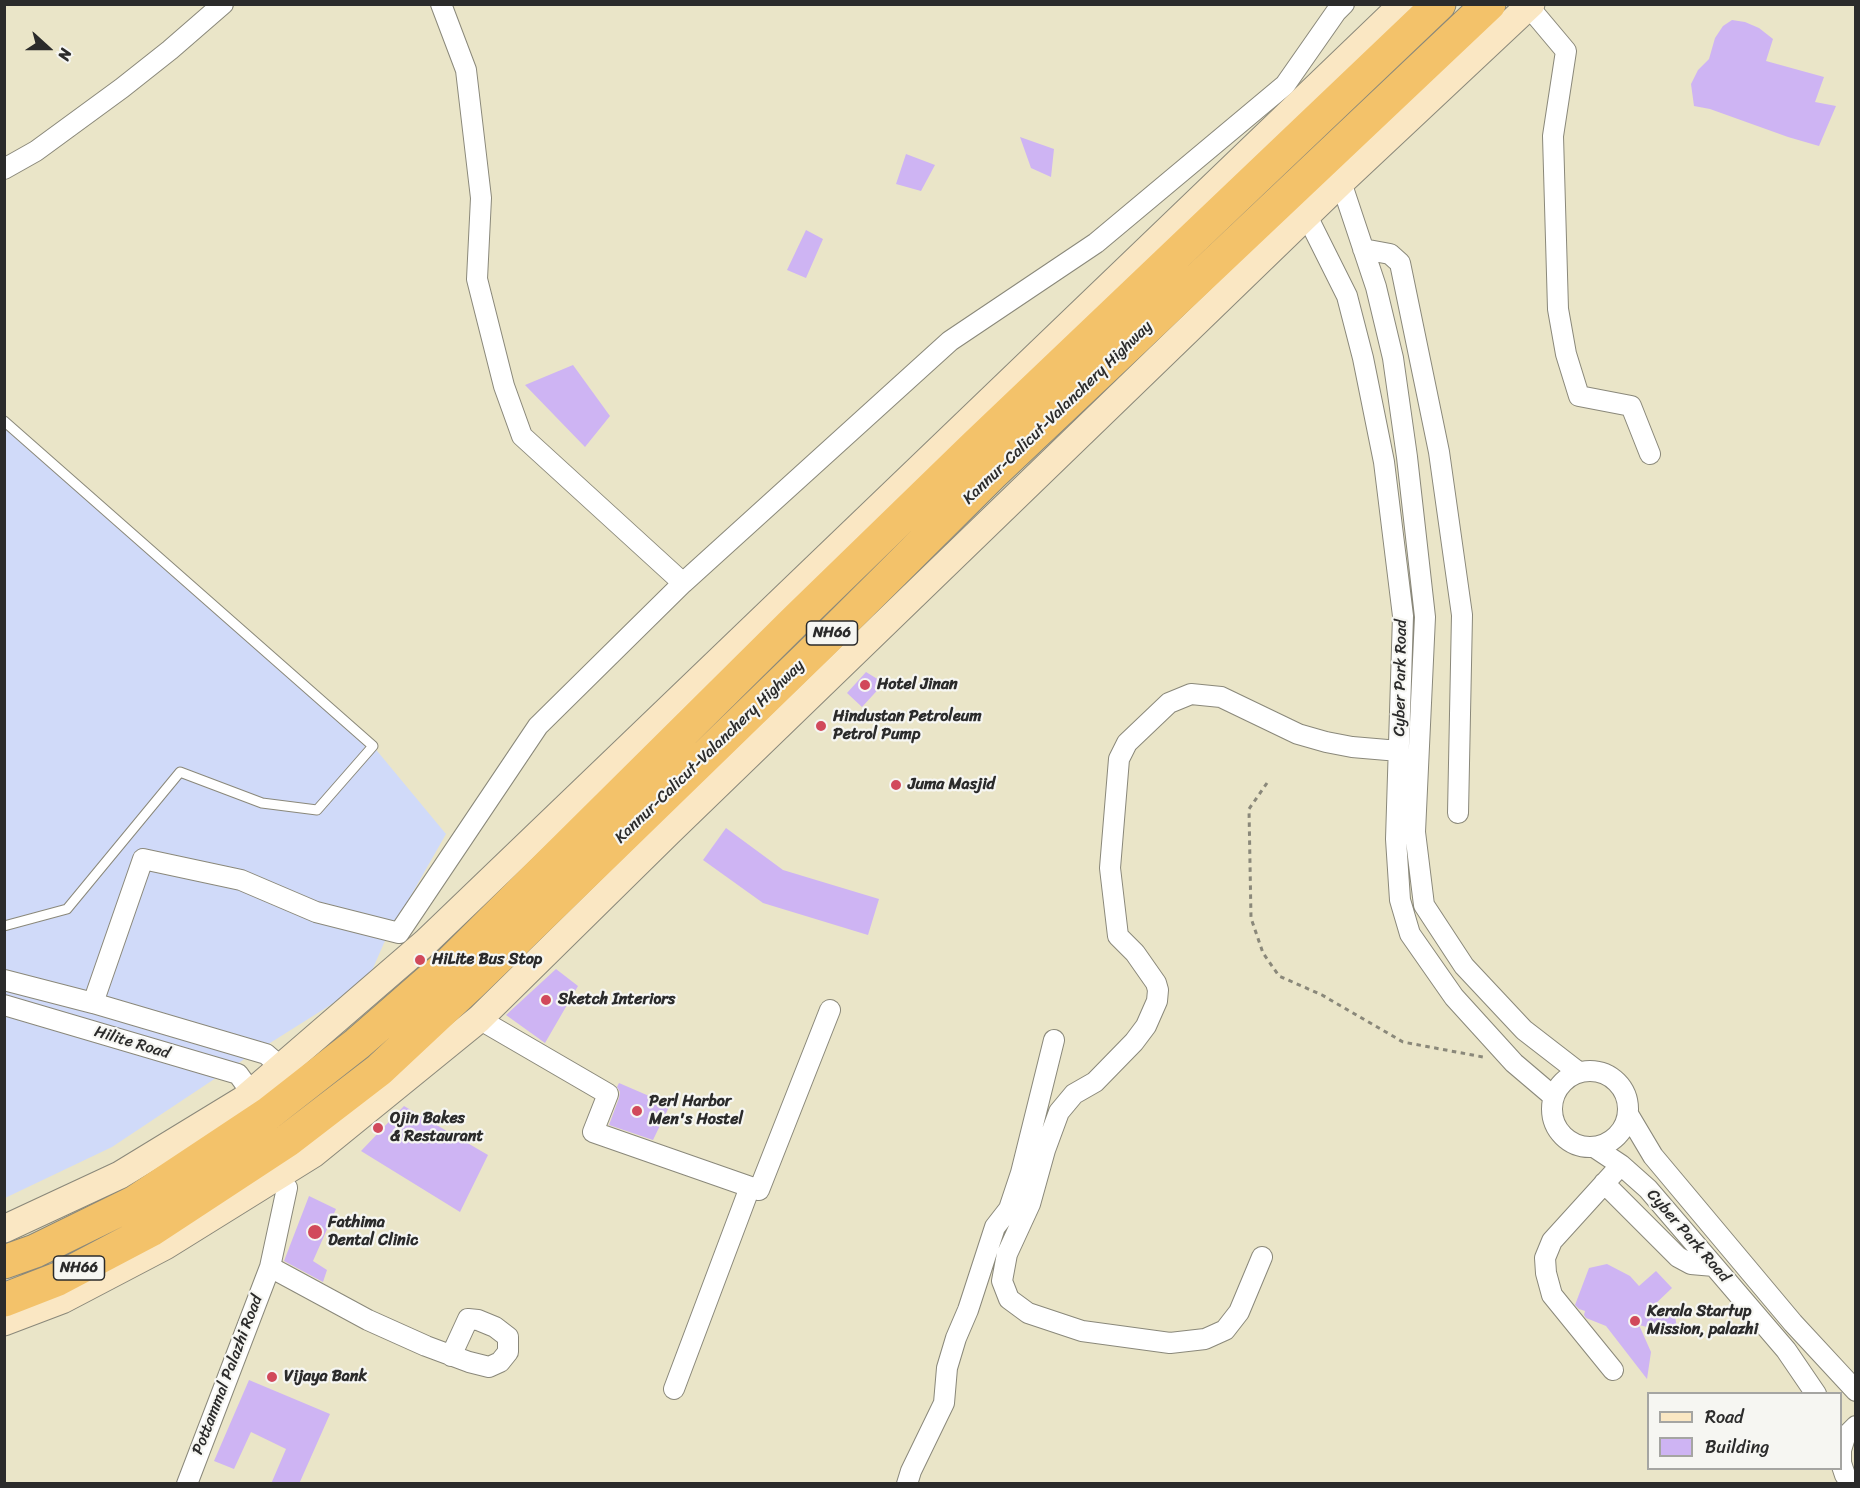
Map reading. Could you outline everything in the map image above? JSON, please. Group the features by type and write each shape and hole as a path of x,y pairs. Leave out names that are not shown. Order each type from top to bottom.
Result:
{"highway":[{"name":"NH66","path":"143,1216 357,1044 451,962 965,456 1439,4"},
{"name":"Kannur-Calicut-Valanchery Highway","path":"4,1300 58,1278 143,1216 288,1140 379,1070 813,652 992,474 1489,4"},
{"name":"Kannur-Calicut-Valanchery Highway","path":"4,1262 143,1216"}],"street":[{"path":"4,169 36,151 122,88 223,4"},
{"path":"441,4 466,70 481,198 477,279 504,386 522,436 683,582"},
{"path":"4,1229 120,1175 243,1100 426,942 1403,4"},
{"path":"4,1322 62,1300 165,1246 313,1154 479,1019 669,832 1341,182 1530,5 1566,51 1553,136 1558,309 1566,354 1579,396 1631,406 1650,454"},
{"path":"93,1003 142,859 241,880 316,912 399,933 538,726 683,582 950,341 1096,243 1285,85 1336,7"},
{"path":"1341,182 1376,287 1393,358 1425,617 1415,832 1424,905 1464,966 1524,1030 1577,1071 1605,1073 1615,1080 1625,1096 1628,1114 1653,1156 1793,1323 1856,1391"},
{"name":"Cyber Park Road","path":"1307,216 1347,296 1363,358 1384,462 1403,616 1396,839 1400,900 1410,934 1454,997 1514,1063 1554,1097"},
{"path":"1363,249 1390,254 1400,263 1439,452 1462,615 1458,813"},
{"path":"907,1484 944,1403 947,1368 995,1227 1009,1209 1040,1135 1074,1094 1095,1082 1134,1042 1146,1026 1157,1001 1156,983 1135,953 1118,936 1110,868 1119,759 1127,743 1169,704 1191,694 1221,697 1298,734 1326,742 1399,752"},
{"path":"4,980 93,1003 266,1054 281,1067"},
{"name":"Hilite Road","path":"4,1005 238,1074 251,1092"},
{"path":"479,1019 608,1095 593,1132 759,1190 830,1010"},
{"path":"1054,1040 1030,1204 1007,1254 1002,1281 1009,1299 1028,1313 1082,1331 1170,1343 1205,1339 1225,1330 1239,1312 1262,1257"},
{"path":"1577,1071 1559,1086 1552,1110 1554,1122 1560,1133 1570,1142 1594,1147 1606,1144 1617,1136 1628,1114"},
{"name":"Cyber Park Road","path":"1594,1147 1621,1165 1648,1189 1786,1350 1815,1392"},
{"path":"1613,1370 1552,1295 1546,1273 1545,1258 1552,1241 1621,1165"},
{"name":"Pottammal Palazhi Road","path":"187,1484 270,1267 286,1188 275,1178"},
{"path":"1604,1183 1678,1257 1691,1264 1714,1266"},
{"path":"674,1389 750,1187"},
{"path":"270,1267 368,1320 451,1356"},
{"path":"1842,1446 1847,1431"},
{"path":"1842,1466 1851,1484"}],"lane":[{"path":"4,421 373,746 317,810 262,803 180,772 67,909 4,926"}],"path":[{"path":"1267,783 1249,809 1251,918 1263,953 1279,976 1322,995 1402,1042 1514,1063"}],"shaded area":[{"path":"5,421 373,746 446,834 384,943 367,982 243,1060 112,1147 5,1198"}],"building":[{"path":"1732,20 1759,28 1773,39 1766,61 1824,77 1815,102 1836,106 1819,146 1710,109 1694,106 1691,84 1698,70 1709,59 1715,38 1723,26"},
{"path":"1020,137 1054,149 1051,177 1031,168"},
{"path":"906,154 935,165 921,191 896,184"},
{"path":"806,230 823,239 806,278 787,270"},
{"path":"573,365 610,416 585,447 525,385"},
{"path":"866,672 884,683 862,707 847,693"},
{"path":"726,828 783,870 879,899 868,935 763,903 703,860"},
{"name":"Sketch Interiors","path":"556,969 578,986 545,1043 506,1015"},
{"path":"619,1083 670,1105 653,1140 609,1125 619,1098 620,1092 617,1087"},
{"path":"404,1106 488,1155 460,1212 361,1151"},
{"path":"309,1196 336,1209 313,1261 327,1270 323,1282 284,1261"},
{"name":"Kerala Startup Mission, palazhi","path":"1607,1264 1630,1276 1639,1286 1656,1271 1672,1288 1651,1308 1675,1316 1678,1335 1639,1325 1651,1352 1647,1379 1606,1326 1586,1318 1585,1311 1575,1305 1589,1268"},
{"path":"249,1380 330,1414 299,1484 271,1484 286,1449 251,1432 234,1469 214,1461"}],"place":[{"name":"Hotel Jinan","path":"865,685"},
{"name":"Hindustan Petroleum Petrol Pump","path":"821,726"},
{"name":"Juma Masjid","path":"896,785"},
{"name":"HiLite Bus Stop","path":"420,960"},
{"name":"Sketch Interiors","path":"546,1000"},
{"name":"Perl Harbor Men's Hostel","path":"637,1111"},
{"name":"Ojin Bakes & Restaurant","path":"378,1128"},
{"name":"Fathima Dental Clinic","path":"315,1232"},
{"name":"Kerala Startup Mission, palazhi","path":"1635,1321"},
{"name":"Vijaya Bank","path":"272,1377"}]}
